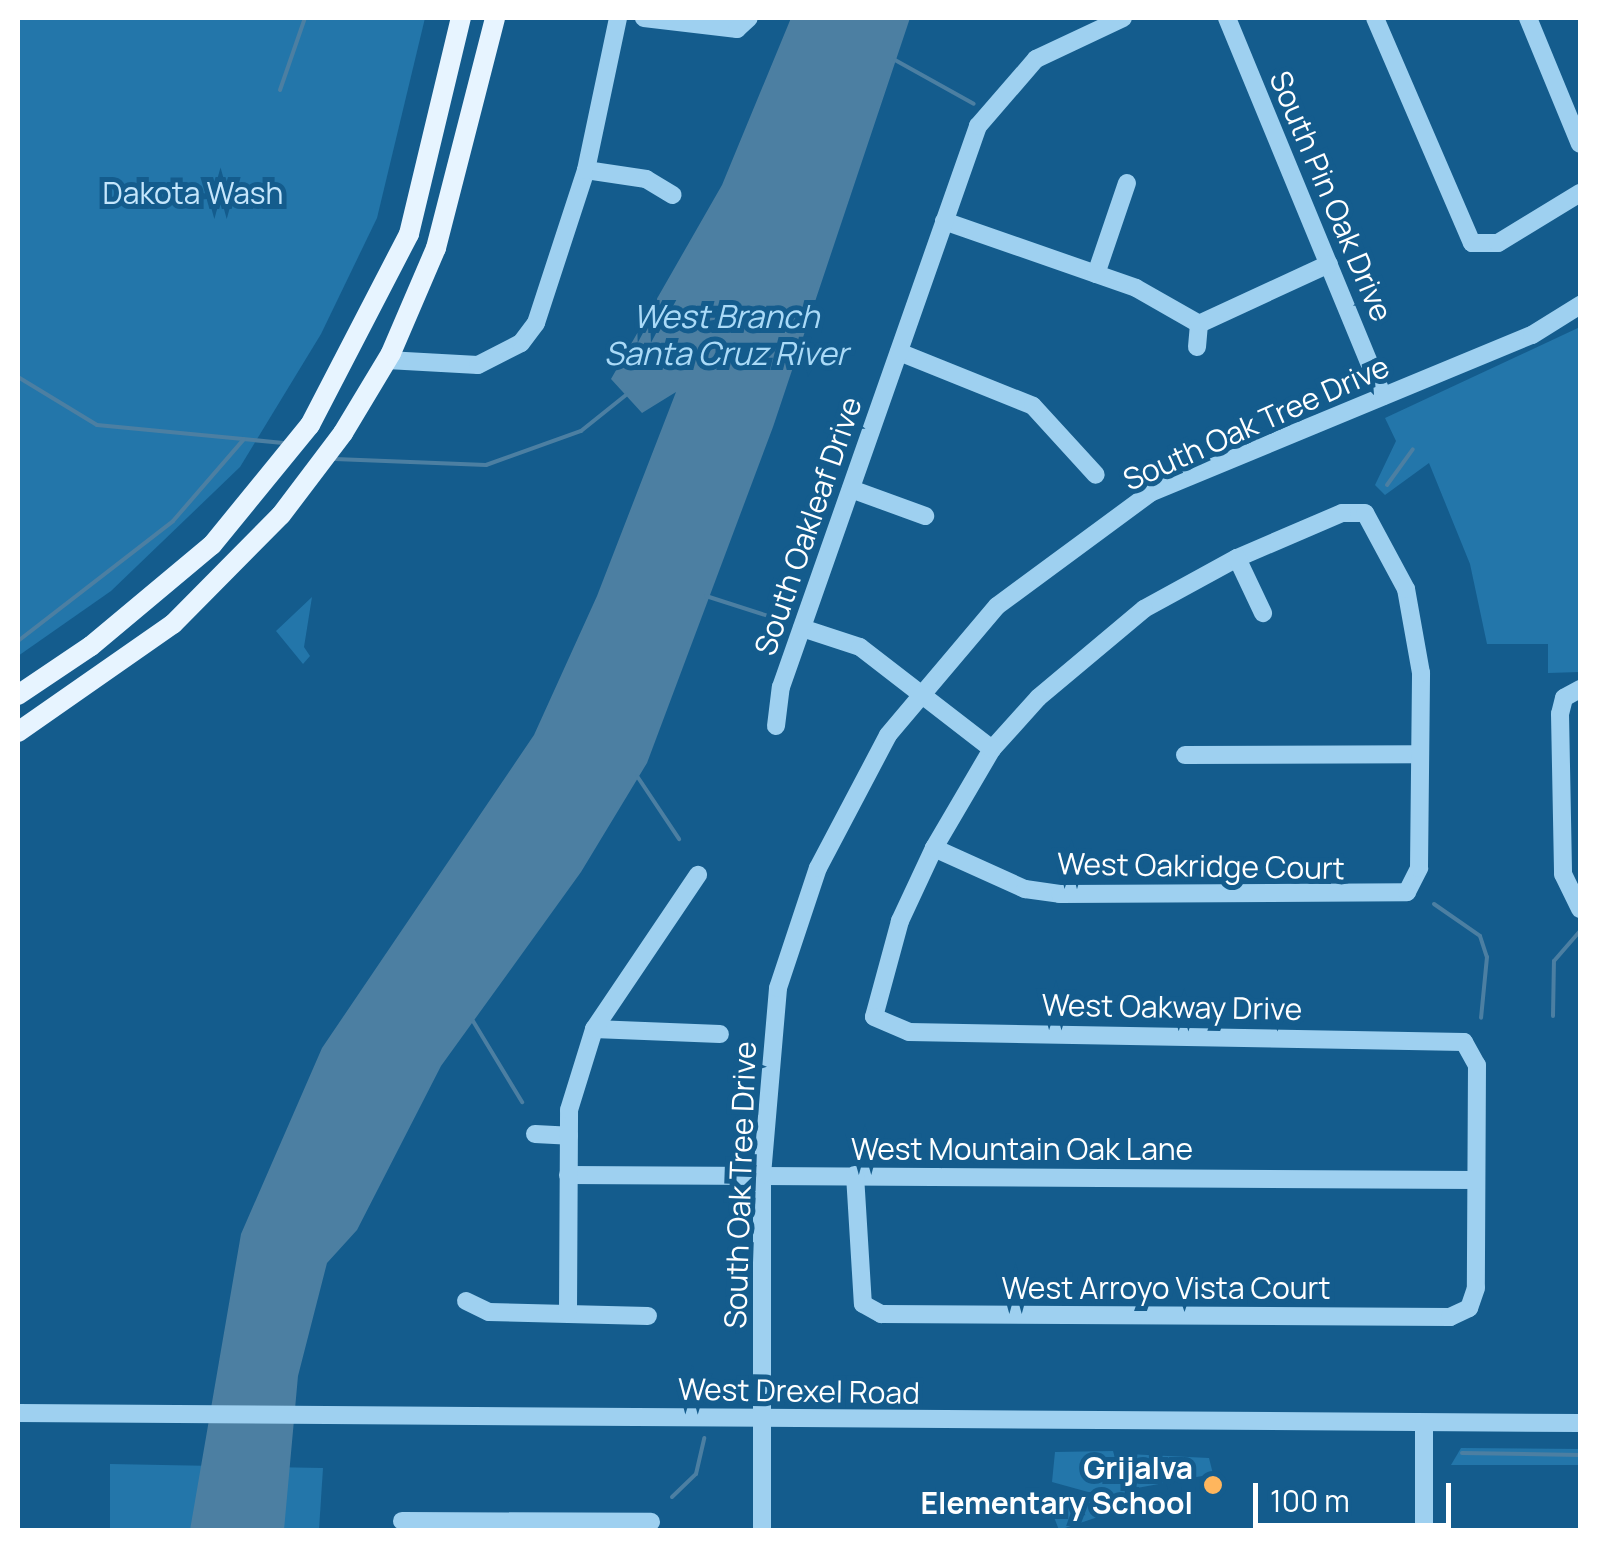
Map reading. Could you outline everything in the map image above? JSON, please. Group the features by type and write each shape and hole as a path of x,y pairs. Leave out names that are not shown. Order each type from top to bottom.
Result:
{"main road":[{"path":"18,696 153,598 279,468 310,426 392,278 425,178 461,18"},
{"path":"18,732 174,624 312,474 344,433 387,360 455,187 495,18"},
{"path":"425,178 455,187"}],"street":[{"path":"387,360 451,369 521,343 556,279 586,170 618,18"},
{"path":"644,18 743,23"},
{"name":"South Oakleaf Drive","path":"776,726 802,628 978,126 1008,83 1052,49 1123,18"},
{"name":"South Pin Oak Drive","path":"1226,18 1383,396"},
{"path":"1375,18 1464,233 1478,249 1498,242 1580,193"},
{"path":"1528,18 1580,144"},
{"path":"586,170 646,179 672,196"},
{"path":"1096,274 1127,184"},
{"path":"944,221 1096,274 1199,324"},
{"path":"1199,324 1329,264"},
{"name":"South Oak Tree Drive","path":"762,1530 762,1175 778,988 818,868 876,755 921,690 1016,589 1150,493 1532,335 1580,305"},
{"path":"1197,348 1199,324"},
{"path":"899,352 1032,406 1096,475"},
{"path":"851,490 925,516"},
{"path":"934,848 992,749 1090,651 1144,609 1238,558 1342,513 1366,508 1406,588 1421,673 1419,754 1186,755"},
{"path":"1238,558 1263,613"},
{"path":"802,628 860,647 921,690 992,749"},
{"path":"1570,691 1560,714 1571,825 1562,874 1580,909"},
{"name":"West Oakridge Court","path":"934,848 1025,889 1060,894 1392,896 1418,890 1419,754"},
{"name":"West Oakway Drive","path":"934,848 900,921 878,990 876,1025 1469,1040 1477,1065 1476,1180"},
{"path":"568,1312 569,1136 594,1029 698,875"},
{"path":"594,1029 720,1034"},
{"path":"536,1134 569,1136"},
{"name":"West Mountain Oak Lane","path":"568,1175 1476,1180"},
{"name":"West Arroyo Vista Court","path":"855,1175 858,1309 881,1314 1450,1316 1473,1312 1476,1180"},
{"path":"466,1301 489,1312 648,1316"},
{"name":"West Drexel Road","path":"18,1413 1580,1423"},
{"path":"1424,1425 1424,1530"},
{"path":"397,1522 651,1522"}],"green space":[{"name":"Dakota Wash","path":"18,18 425,18 377,218 321,334 240,467 111,591 18,656"},
{"path":"1580,327 1580,672 1548,673 1548,644 1487,644 1470,564 1429,463 1385,495 1375,485 1396,441 1385,418"},
{"path":"312,597 304,647 310,656 303,664 276,631"},
{"path":"1461,1448 1580,1449 1580,1465 1451,1465"},
{"path":"1113,1451 1128,1503 1052,1482 1055,1452"},
{"path":"1127,1454 1209,1458 1213,1474 1137,1488"},
{"path":"110,1464 323,1468 319,1530 110,1530"},
{"path":"1062,1493 1118,1506 1119,1510 1059,1530 1052,1512"}],"water":[{"name":"West Branch Santa Cruz River","path":"791,18 910,18 773,427 647,763 581,872 441,1066 357,1230 327,1263 298,1376 284,1530 190,1530 241,1234 322,1048 534,735 597,596 676,392 642,413 611,379 722,185"}],"waterway":[{"path":"280,90 305,18"},
{"path":"895,60 974,104"},
{"name":"Dakota Wash","path":"18,377 97,425 283,443"},
{"name":"Dakota Wash","path":"335,459 486,465 581,431 626,395"},
{"path":"18,641 173,521 244,439"},
{"path":"1387,485 1413,449"},
{"path":"706,596 787,622"},
{"path":"637,776 679,839"},
{"path":"1434,904 1480,936 1487,957 1481,1018"},
{"path":"1553,1016 1554,961 1580,931"},
{"path":"473,1021 522,1102"},
{"path":"672,1497 696,1474 704,1438"},
{"path":"1462,1453 1580,1455"}],"place":[{"name":"Grijalva Elementary School","path":"1213,1485"}]}
